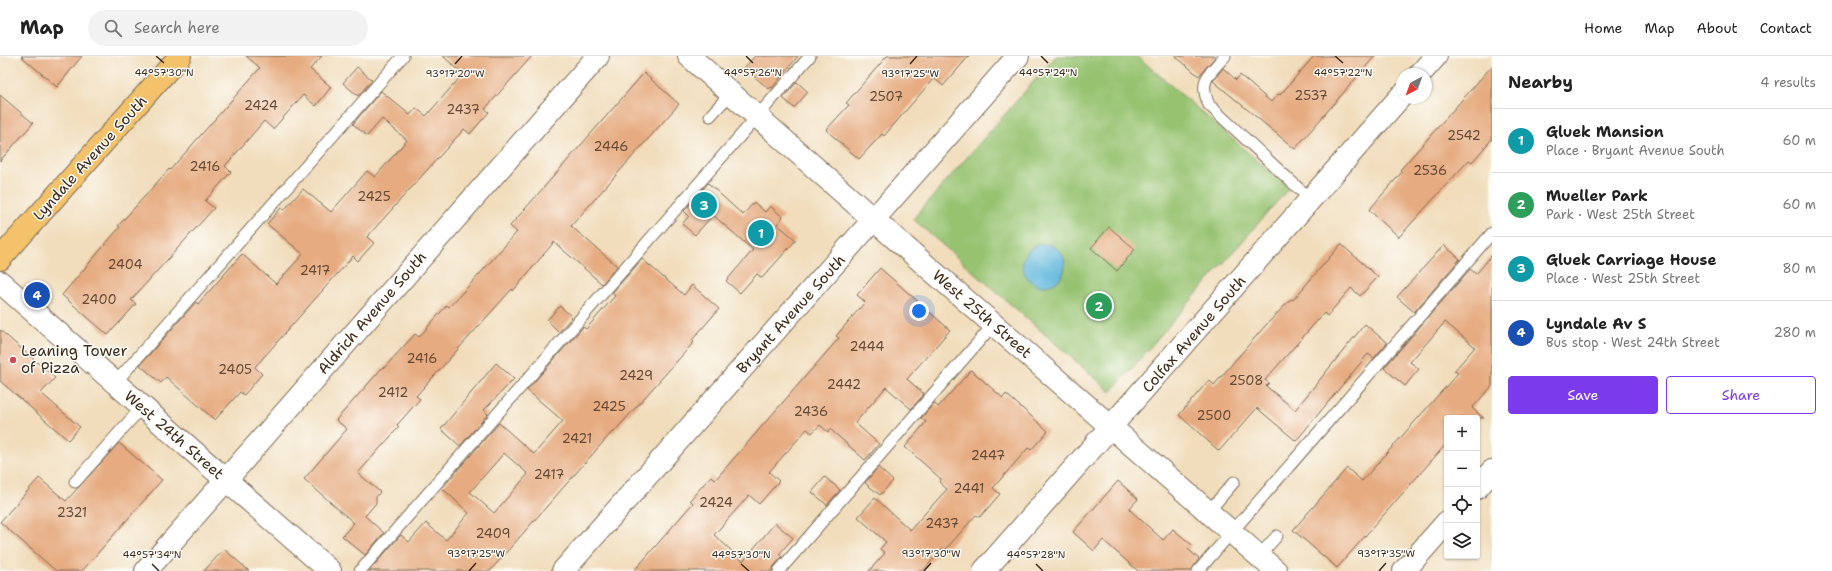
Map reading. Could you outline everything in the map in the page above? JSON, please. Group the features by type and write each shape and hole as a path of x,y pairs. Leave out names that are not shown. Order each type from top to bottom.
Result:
{"main road":[{"name":"Lyndale Avenue South","path":"0,259 180,56"}],"street":[{"name":"Aldrich Avenue South","path":"146,571 598,56"},
{"name":"West 25th Street","path":"689,56 758,115 874,220 1276,571"},
{"name":"Bryant Avenue South","path":"563,571 1018,56"},
{"path":"1425,68 1436,56"},
{"name":"Colfax Avenue South","path":"984,571 1396,102"},
{"name":"West 24th Street","path":"0,282 330,571"},
{"path":"1478,487 1492,471"},
{"path":"1404,571 1446,523"}],"lane":[{"path":"115,383 403,56"},
{"path":"360,571 810,56"},
{"path":"1225,56 1206,77 1203,92 1209,105 1311,200"},
{"path":"710,116 731,93"},
{"path":"1198,571 1492,233"},
{"path":"779,571 994,324"},
{"path":"75,482 142,407"},
{"path":"1208,512 1234,482"},
{"path":"1259,556 1277,536"}],"green space":[{"path":"1056,56 1137,56 1289,188 1111,392 913,219"}],"water":[{"path":"1040,244 1048,244 1056,247 1062,253 1065,265 1062,277 1056,283 1048,286 1040,286 1032,283 1026,277 1023,269 1023,261 1026,253 1032,247"}],"building":[{"path":"21,56 82,56 57,87"},
{"path":"246,56 322,56 310,69 331,87 316,106 303,95 273,129 264,121 225,166 231,172 205,201 214,208 131,300 136,304 108,335 62,295 120,227 118,226 169,169 170,170 260,68"},
{"path":"443,56 532,56 485,109 489,112 470,134 464,129 367,237 374,243 358,261 353,256 255,367 262,374 244,395 240,392 215,420 166,377 161,383 140,365 196,302 198,304 242,254 276,284 303,254 267,224 281,208 284,210 303,189 331,212 367,171 375,177 407,140 382,119 367,136 353,124 381,91 410,115 416,108 426,116 463,74"},
{"path":"755,56 798,56 772,88 771,87 769,89 744,68"},
{"path":"887,56 969,56 943,86 934,78 884,136 882,134 859,159 826,130 849,105 846,103"},
{"path":"1175,56 1216,56 1199,76"},
{"path":"1314,56 1375,56 1295,149 1213,81 1223,68 1236,80 1240,75 1271,102 1278,94 1280,95"},
{"path":"1492,66 1492,139 1472,162 1469,160 1399,237 1369,210 1402,172 1400,170"},
{"path":"357,67 372,80 358,96 343,83"},
{"path":"644,73 679,104 571,226 617,266 602,284 554,242 513,291 512,289 416,396 420,399 397,425 399,427 358,473 380,492 376,497 376,503 365,516 384,533 365,555 342,536 354,523 304,479 347,429 336,420 383,367 384,368 415,334 419,337 447,305 449,307 517,232 510,226"},
{"path":"797,82 808,92 794,108 783,98"},
{"path":"0,95 33,123 0,161"},
{"path":"708,183 743,215 754,202 765,212 770,206 783,217 777,224 796,240 762,278 757,274 740,293 726,281 753,250 713,215 695,235 682,224 689,216 684,211"},
{"path":"1109,227 1135,249 1117,271 1091,248"},
{"path":"1341,244 1378,277 1360,296 1351,288 1327,316 1324,313 1265,380 1269,383 1266,386 1295,410 1365,324 1387,343 1374,358 1368,354 1296,441 1257,408 1219,451 1179,415 1209,380 1214,385 1265,326 1291,299 1293,300"},
{"path":"1444,245 1460,259 1414,312 1397,297"},
{"path":"1492,255 1492,386 1472,408 1484,418 1480,418 1480,415 1444,415 1444,446 1337,568 1293,530 1347,468 1362,481 1458,373 1454,371 1475,347 1445,322 1410,362 1419,369 1405,386 1384,368 1470,269 1476,274"},
{"path":"642,259 684,295 692,285 719,309 692,340 694,342 613,433 612,432 490,571 369,571 401,535 409,542 426,523 446,540 469,513 442,488 499,423 534,454 563,421 527,390 583,327 586,329 615,296 612,293","holes":["504,453 528,474 494,513 470,492"]},
{"path":"880,268 950,330 907,379 924,394 911,409 886,387 855,423 879,444 865,460 830,429 828,432 820,425 812,433 807,429 769,472 779,481 759,504 749,495 714,535 743,561 775,523 793,538 779,554 782,557 774,566 772,571 634,571 693,503 690,500 711,476 715,480 839,338 836,336 865,302 857,295"},
{"path":"560,306 572,317 559,332 547,320"},
{"path":"0,330 55,378 41,393 80,427 68,440 0,381"},
{"path":"496,363 514,379 484,410 488,414 460,446 441,429"},
{"path":"971,370 1003,398 1006,394 1048,431 1031,450 1028,448 993,488 1000,494 980,517 976,515 945,550 943,548 923,571 869,571 885,553 880,549 886,542 858,517 875,498 910,530 947,489 939,482 941,479 905,447 926,422 921,418 934,403 938,407"},
{"path":"119,443 162,480 82,571 56,571 0,522 39,478 66,501"},
{"path":"878,467 893,481 880,495 865,483"},
{"path":"825,477 840,490 827,505 812,492"},
{"path":"1118,481 1138,499 1129,509 1163,540 1173,529 1192,545 1188,549 1199,559 1191,571 1138,571 1103,540 1094,551 1073,532"},
{"path":"224,549 249,571 204,571"}],"place":[{"name":"Gluek Carriage House","path":"704,205"},
{"name":"Gluek Mansion","path":"761,233"},
{"name":"Lyndale Av S","path":"37,295"},
{"name":"Mueller Park","path":"1099,306"},
{"name":"Leaning Tower of Pizza","path":"13,360"}]}
